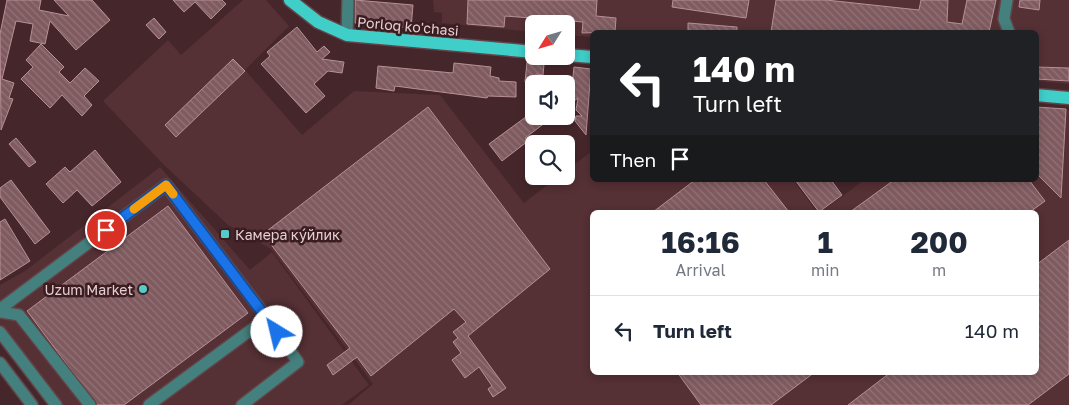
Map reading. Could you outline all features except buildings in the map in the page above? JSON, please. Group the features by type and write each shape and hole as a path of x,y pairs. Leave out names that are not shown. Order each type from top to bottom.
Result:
{"main road":[{"name":"Porloq ko'chasi","path":"290,0 324,26 347,35 525,51"},
{"path":"575,55 590,57"},
{"path":"1039,95 1069,98"}],"street":[{"path":"347,35 348,0"},
{"path":"1007,0 1004,18 1008,30"},
{"path":"0,310 166,185 298,362 242,405"},
{"path":"0,310 19,315 90,405"},
{"path":"149,405 266,318"},
{"path":"0,332 56,405"},
{"path":"0,363 32,405"}],"shaded area":[{"path":"243,0 266,0 289,26 245,70 302,135 354,91 440,95 524,203 547,185 575,185 575,164 590,153 590,182 794,182 816,210 590,210 590,375 1039,375 1039,210 824,210 861,182 1039,182 1039,107 1069,110 1069,405 348,405 373,384 271,249 228,225 164,165 103,101 168,40 181,55"},
{"path":"433,0 1069,0 1069,84 1039,81 1039,30 590,30 590,37 575,36 575,15 525,15 525,31 442,23 442,13 434,12"},
{"path":"160,167 250,270 272,252 369,385 342,405 62,405 4,328 0,327 0,285 25,271"}],"slow traffic":[{"path":"134,209 166,185 173,194"}],"place":[{"name":"Камера ку́йлик","path":"225,234"},
{"name":"Uzum Market","path":"143,289"}],"route":[{"path":"106,230 166,185 277,332"}]}
